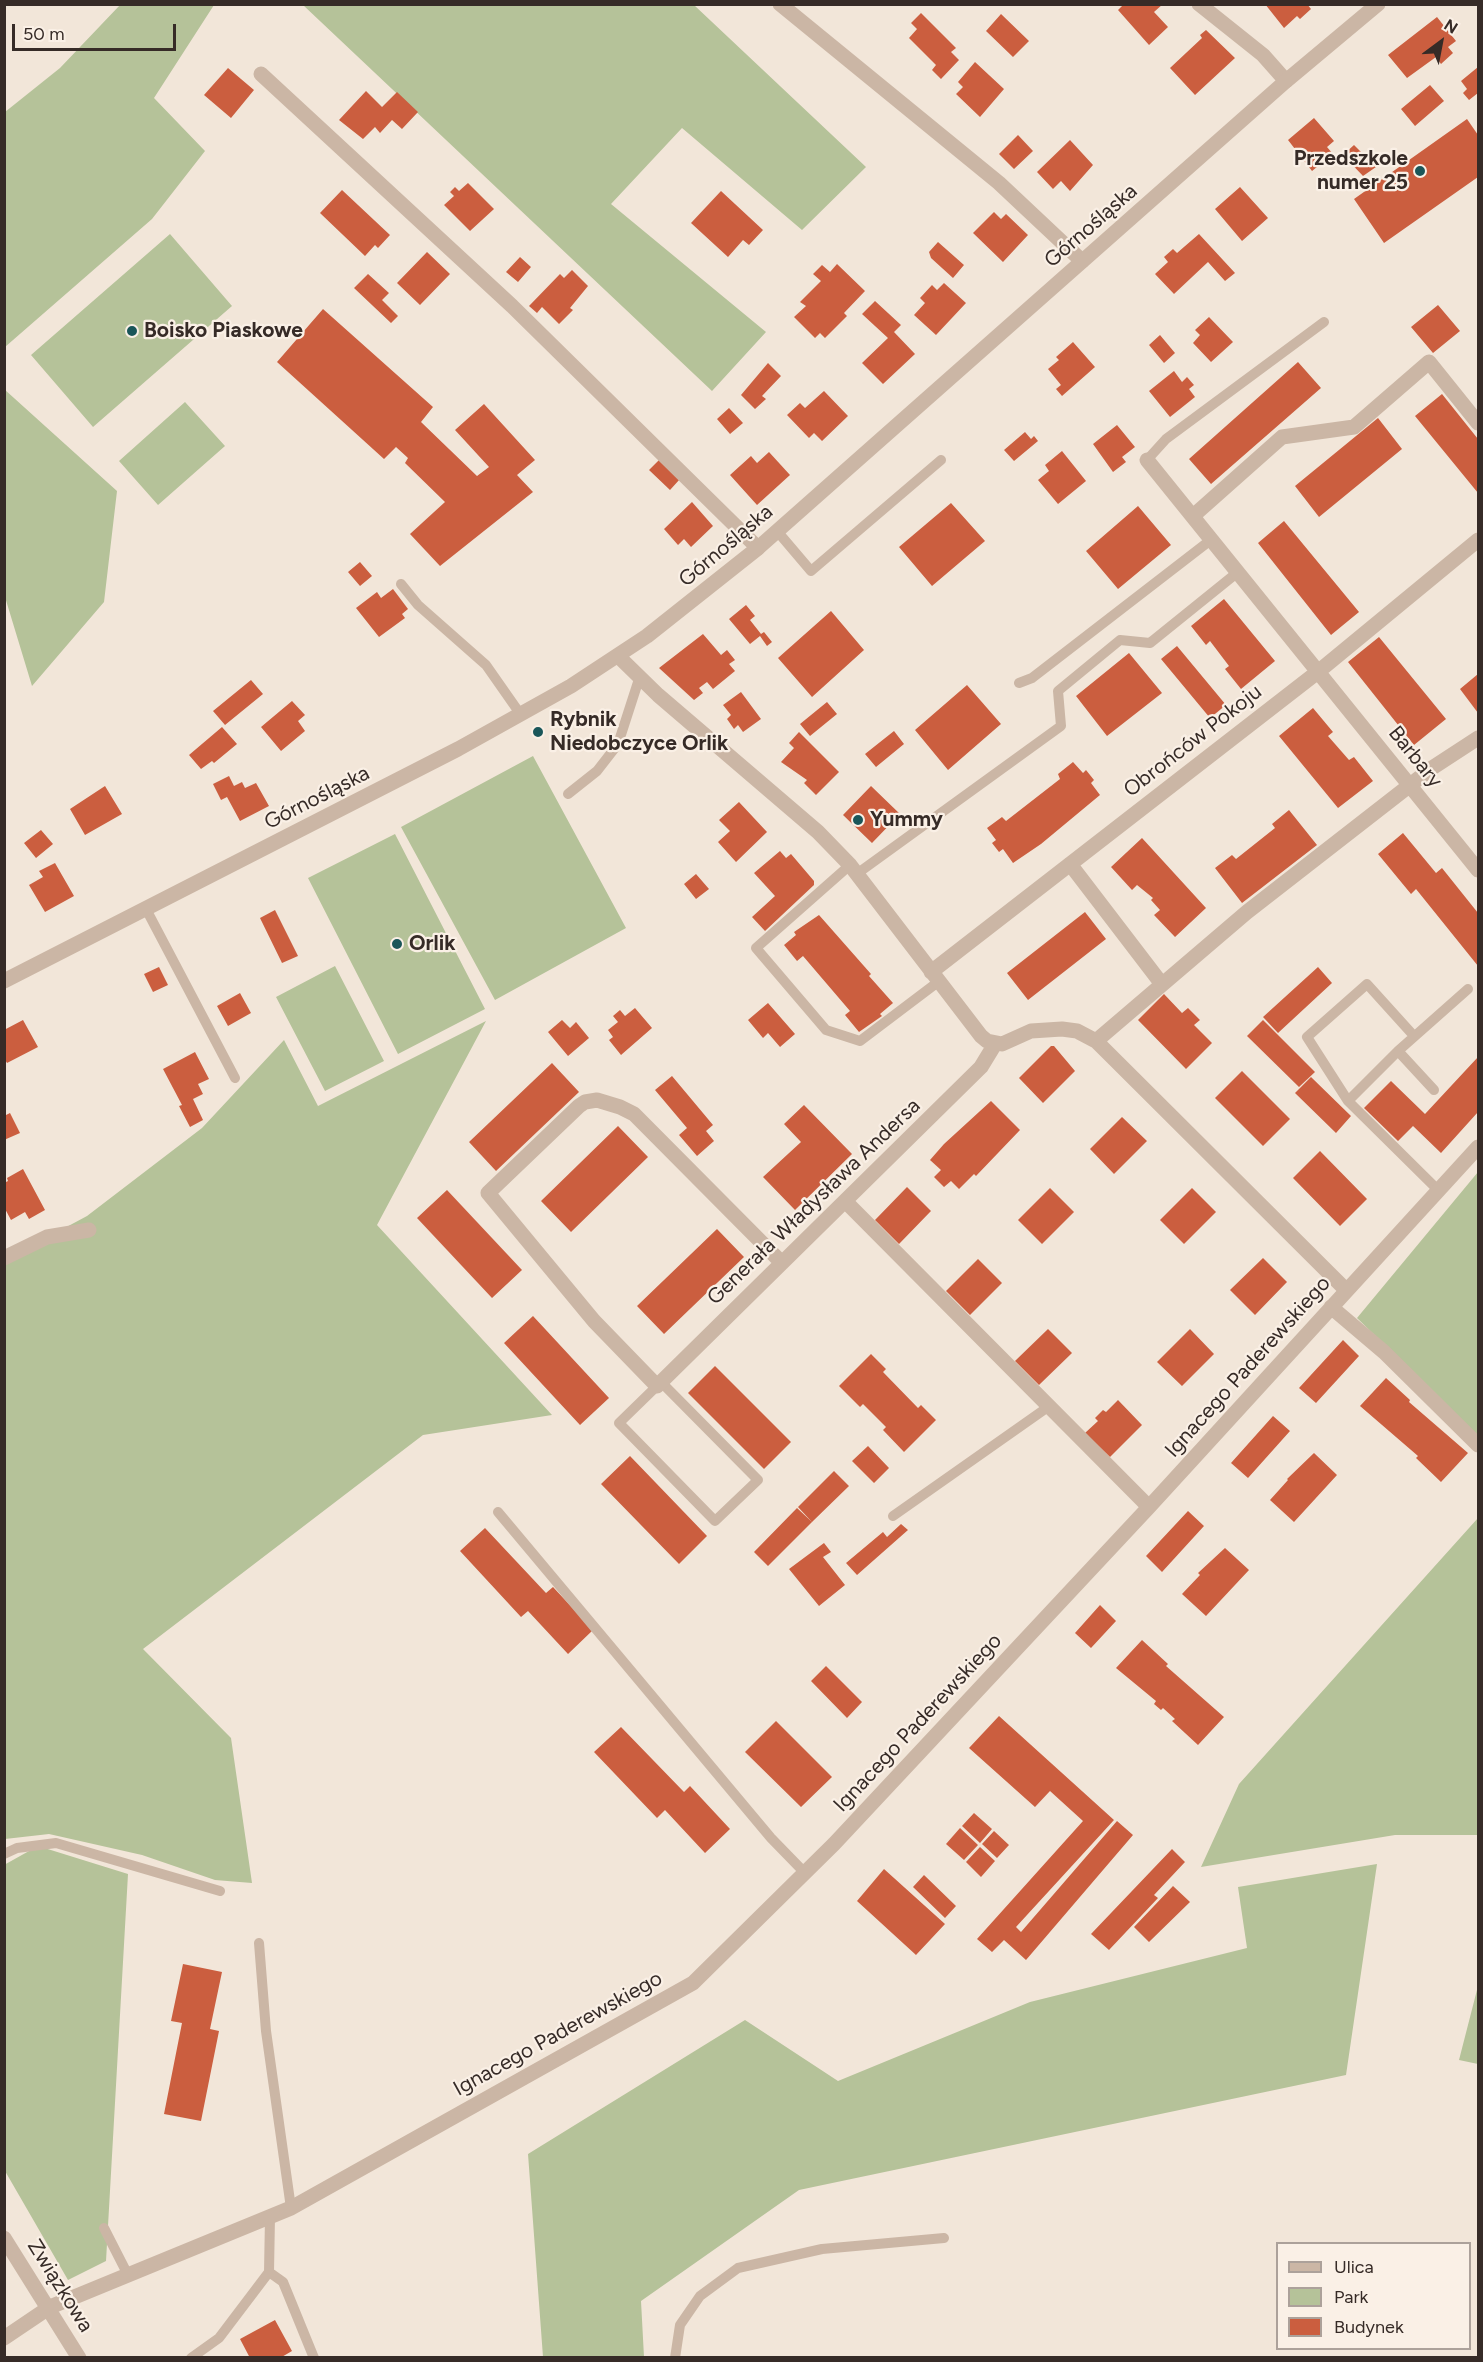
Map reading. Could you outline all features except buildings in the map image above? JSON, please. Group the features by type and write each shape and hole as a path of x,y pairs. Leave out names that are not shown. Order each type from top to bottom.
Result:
{"street":[{"path":"780,4 999,183 1082,261"},
{"path":"1199,4 1263,55 1286,81"},
{"name":"Górnośląska","path":"4,981 520,715 618,656 704,592 758,548 1286,81 1378,4"},
{"path":"261,74 512,306 758,548"},
{"path":"1193,516 1282,437 1354,427 1429,362 1479,423"},
{"name":"Barbary","path":"1147,460 1479,870"},
{"name":"Obrońców Pokoju","path":"935,977 1070,864 1319,671 1479,540"},
{"path":"618,656 639,679 818,832 854,869 974,1030 995,1044 1044,1029 1077,1031 1096,1041 1346,1290"},
{"path":"1096,1041 1161,983 1410,785 1479,738"},
{"path":"1070,864 1161,983"},
{"name":"Generała Władysława Andersa","path":"659,1384 981,1067 995,1044"},
{"path":"659,1384 594,1321 488,1193 579,1106 585,1102 597,1100 621,1107 634,1114 782,1263"},
{"name":"Ignacego Paderewskiego","path":"4,2338 50,2307 291,2208 693,1983 805,1873 1149,1507 1479,1147"},
{"path":"846,1202 1149,1507"},
{"path":"4,1258 47,1237 88,1230"},
{"path":"1331,1307 1384,1352 1479,1445"},
{"name":"Związkowa","path":"4,2238 50,2307 79,2358"}],"lane":[{"path":"1147,460 1166,440 1324,322"},
{"path":"777,531 811,571 941,460"},
{"path":"1018,683 1032,678 1212,539"},
{"path":"935,977 860,1041 826,1030 756,948 854,869 1060,726 1058,691 1120,640 1150,643 1238,572"},
{"path":"401,584 418,605 486,665 520,715"},
{"path":"568,794 597,771 618,744 639,679"},
{"path":"146,909 235,1078"},
{"path":"1414,1036 1367,984 1307,1037 1348,1101 1439,1191"},
{"path":"1348,1101 1414,1036 1468,989"},
{"path":"1398,1051 1434,1090"},
{"path":"659,1384 758,1480 716,1521 619,1423 659,1384"},
{"path":"893,1515 1048,1407"},
{"path":"498,1512 763,1829 805,1873"},
{"path":"4,1854 17,1848 56,1843 220,1891"},
{"path":"259,1943 266,2031 291,2208"},
{"path":"191,2358 219,2337 269,2272 270,2217"},
{"path":"104,2228 128,2275"},
{"path":"675,2358 680,2325 700,2296 738,2268 822,2249 944,2238"},
{"path":"269,2272 283,2282 314,2358"}],"green space":[{"path":"120,5 214,5 154,98 205,151 152,219 5,347 5,112 60,68"},
{"path":"303,5 694,5 866,167 802,230 682,128 611,204 766,332 712,391"},
{"name":"Boisko Piaskowe","path":"170,234 232,306 93,427 31,355"},
{"path":"4,389 117,491 104,602 32,686 5,597"},
{"path":"185,402 225,446 158,505 119,461"},
{"path":"533,756 626,928 495,1000 401,827"},
{"name":"Orlik","path":"395,834 485,1009 398,1054 308,878"},
{"path":"335,966 384,1061 325,1091 276,997"},
{"path":"486,1021 377,1225 552,1415 423,1435 143,1649 231,1738 252,1883 215,1880 142,1855 49,1834 5,1839 5,1260 87,1216 202,1128 284,1040 318,1106"},
{"path":"1478,1172 1478,1436 1357,1318"},
{"path":"1478,1518 1478,1835 1395,1835 1201,1867 1239,1784"},
{"path":"38,1846 128,1874 106,2261 68,2280 5,2171 4,1865"},
{"path":"1377,1864 1346,2075 799,2190 641,2301 644,2357 543,2357 528,2154 745,2020 838,2081 1030,2002 1247,1948 1238,1887"},
{"path":"1478,1986 1478,2064 1459,2060"}],"place":[{"name":"Przedszkole numer 25","path":"1420,171"},
{"name":"Boisko Piaskowe","path":"132,331"},
{"name":"Rybnik Niedobczyce Orlik","path":"538,732"},
{"name":"Yummy","path":"858,820"},
{"name":"Orlik","path":"397,944"}]}
